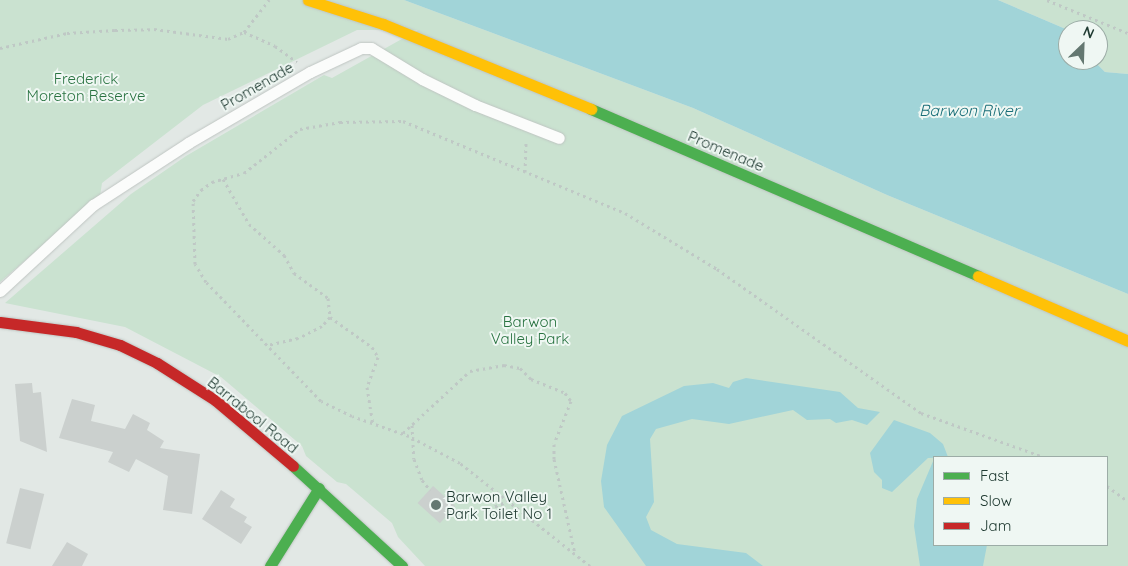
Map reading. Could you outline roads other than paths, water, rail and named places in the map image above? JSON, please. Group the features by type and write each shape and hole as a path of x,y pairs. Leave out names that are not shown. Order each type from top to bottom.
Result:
{"street":[{"name":"Promenade","path":"308,0 383,24 527,81 1128,341"},
{"name":"Barrabool Road","path":"0,322 76,332 120,345 157,363 215,400 319,488 402,566"},
{"path":"270,566 319,488"}],"lane":[{"name":"Promenade","path":"0,291 93,205 188,143 310,72 361,48 371,48 422,79 475,105 559,138"}],"water":[{"name":"Barwon River","path":"404,0 998,0 1058,26 1058,70 1103,70 1105,72 1128,74 1128,294 887,195 693,108"},
{"path":"746,378 840,392 858,408 880,412 867,425 852,420 836,423 830,419 807,420 793,410 729,424 692,419 656,429 650,439 654,502 646,517 651,530 677,544 746,553 763,566 646,566 604,507 601,481 607,445 622,416 684,386 713,383 729,388 733,382"},
{"path":"894,420 930,433 943,444 948,456 928,458 892,492 882,488 882,480 874,472 870,453"},
{"path":"933,461 933,546 987,546 983,566 920,566 914,526 917,499"}],"place":[{"name":"Barwon Valley Park Toilet No 1","path":"436,505"}],"park label":[{"name":"Frederick Moreton Reserve","path":"86,86"},
{"name":"Barwon Valley Park","path":"530,330"}]}
